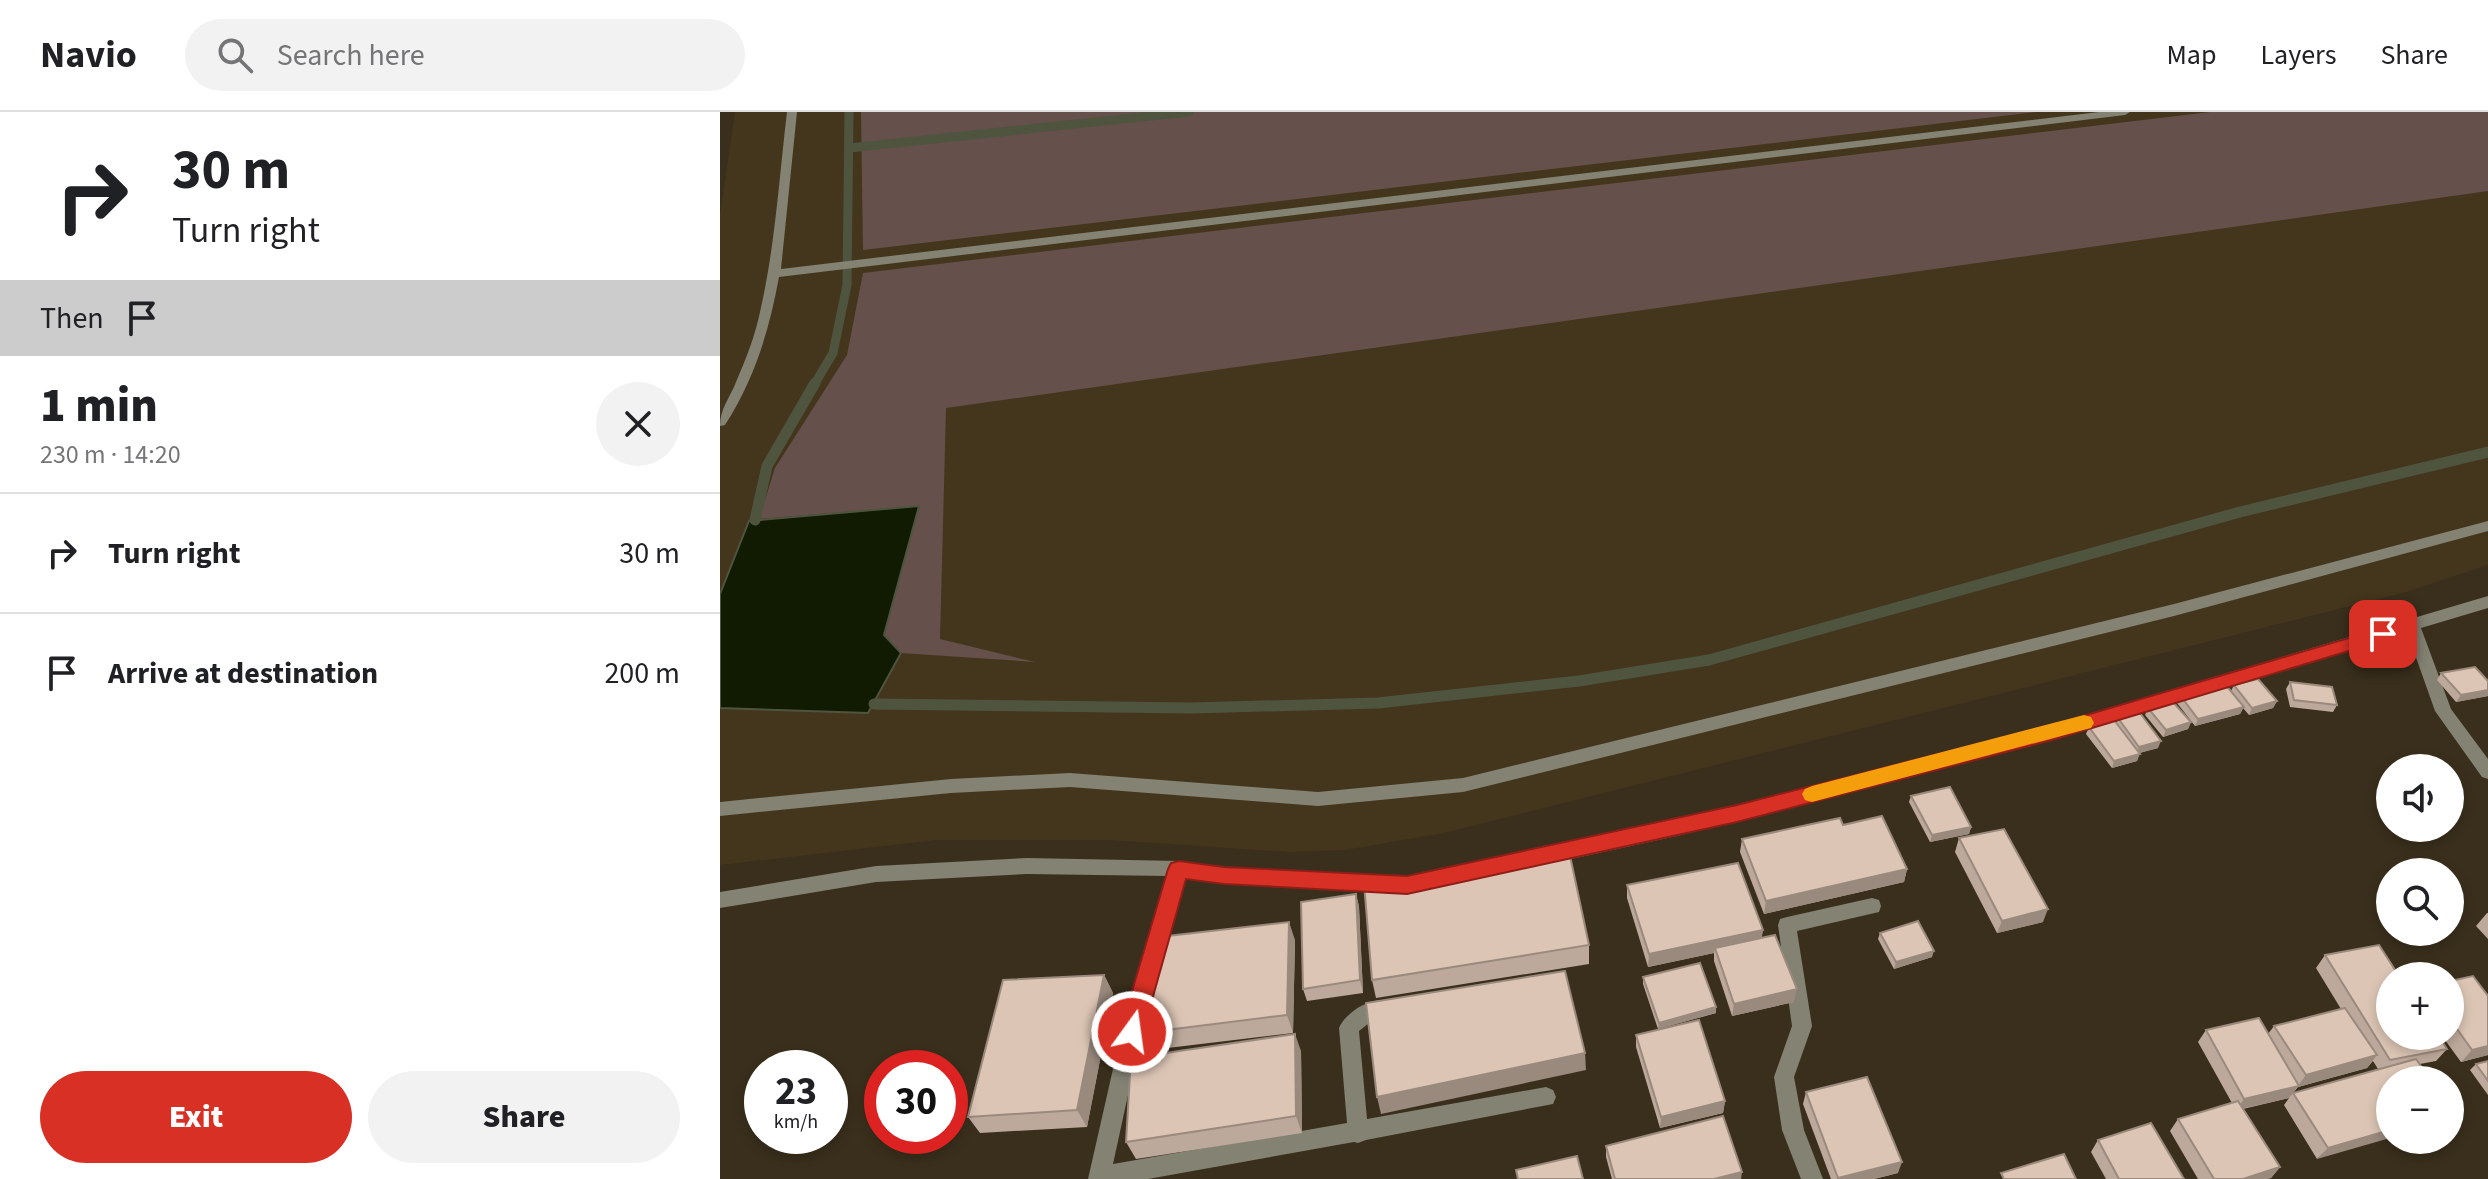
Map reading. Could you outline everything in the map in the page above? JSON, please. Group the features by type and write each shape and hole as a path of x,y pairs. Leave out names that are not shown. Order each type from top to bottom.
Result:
{"street":[{"path":"720,422 758,348 770,303 792,112"},
{"path":"773,274 2125,112"},
{"path":"720,809 951,786 1070,780 1318,799 1463,785 2174,610 2488,526"},
{"path":"1528,860 1695,824 2052,732 2488,602"},
{"path":"2413,626 2443,711 2488,772"},
{"path":"720,900 876,874 1027,866 1179,869 1224,876 1407,885"},
{"path":"1179,869 1138,1003 1099,1178 1546,1097"},
{"path":"1812,1179 1793,1130 1784,1077 1802,1026 1787,925 1872,906"},
{"path":"1358,1133 1349,1028 1368,1011 1414,1003"}],"shaded area":[{"path":"735,112 2488,112 2488,565 2406,592 1444,833 1345,850 1288,852 1110,840 936,840 720,865 720,215"},
{"path":"861,112 2037,112 863,250"},
{"path":"2210,112 2488,112 2488,191 946,408 940,639 1035,662 901,653 884,636 919,506 759,519 775,468 847,355 863,273"},
{"path":"919,506 884,635 901,653 868,713 720,708 720,594 749,521"}],"building":[{"path":"2475,667 2488,681 2488,690 2461,695 2441,673"},
{"path":"2258,679 2277,701 2252,708 2234,685"},
{"path":"2290,682 2332,687 2337,705 2294,700"},
{"path":"2225,684 2244,707 2198,719 2180,695"},
{"path":"2172,701 2191,722 2166,730 2148,708"},
{"path":"2140,713 2161,741 2139,747 2118,718"},
{"path":"2114,720 2140,754 2114,761 2089,727"},
{"path":"1950,787 1971,827 1932,835 1911,796"},
{"path":"1882,816 1907,869 1766,901 1742,839 1840,818 1843,825"},
{"path":"2004,829 2048,909 2002,921 1959,838"},
{"path":"1569,851 1589,945 1372,980 1364,883"},
{"path":"1738,863 1763,930 1649,954 1627,885"},
{"path":"1356,894 1360,980 1303,989 1301,902"},
{"path":"1918,921 1934,951 1896,962 1880,933"},
{"path":"1289,922 1287,1015 1150,1032 1159,937"},
{"path":"1775,935 1797,989 1734,1004 1715,948"},
{"path":"2376,946 2380,946 2390,962 2376,962 2376,1037 2325,955"},
{"path":"1700,963 1716,1007 1659,1023 1643,977"},
{"path":"1565,971 1585,1053 1377,1097 1366,1003"},
{"path":"1104,975 1077,1110 968,1117 1003,980"},
{"path":"2473,976 2488,996 2488,1046 2472,1050 2464,1039 2464,978"},
{"path":"2345,1008 2377,1055 2306,1075 2274,1026"},
{"path":"2259,1018 2299,1086 2244,1099 2206,1030"},
{"path":"1699,1020 1725,1101 1661,1117 1636,1035"},
{"path":"1295,1034 1296,1116 1126,1142 1131,1058"},
{"path":"2384,1050 2442,1050 2390,1060"},
{"path":"2416,1059 2421,1066 2391,1066"},
{"path":"2488,1061 2488,1081 2476,1064"},
{"path":"2376,1070 2376,1134 2328,1148 2293,1093"},
{"path":"1867,1077 1902,1162 1838,1178 1806,1092"},
{"path":"2238,1101 2280,1167 2243,1179 2214,1179 2178,1119"},
{"path":"1723,1116 1742,1172 1714,1179 1615,1179 1606,1146"},
{"path":"2151,1123 2184,1179 2119,1179 2098,1140"},
{"path":"2064,1154 2076,1179 2004,1179 2001,1173"},
{"path":"1577,1156 1583,1179 1518,1179 1516,1170"}],"waterway":[{"path":"814,385 833,353 847,285 849,112"},
{"path":"849,148 1189,112"},
{"path":"755,520 767,466 815,383"},
{"path":"874,704 1191,708 1378,703 1579,681 1709,660 2240,512 2488,452"}],"slow traffic":[{"path":"1812,794 2084,723"}],"route":[{"path":"1132,1032 1179,869 1224,876 1407,885 1737,814 2052,732 2383,634"}]}
